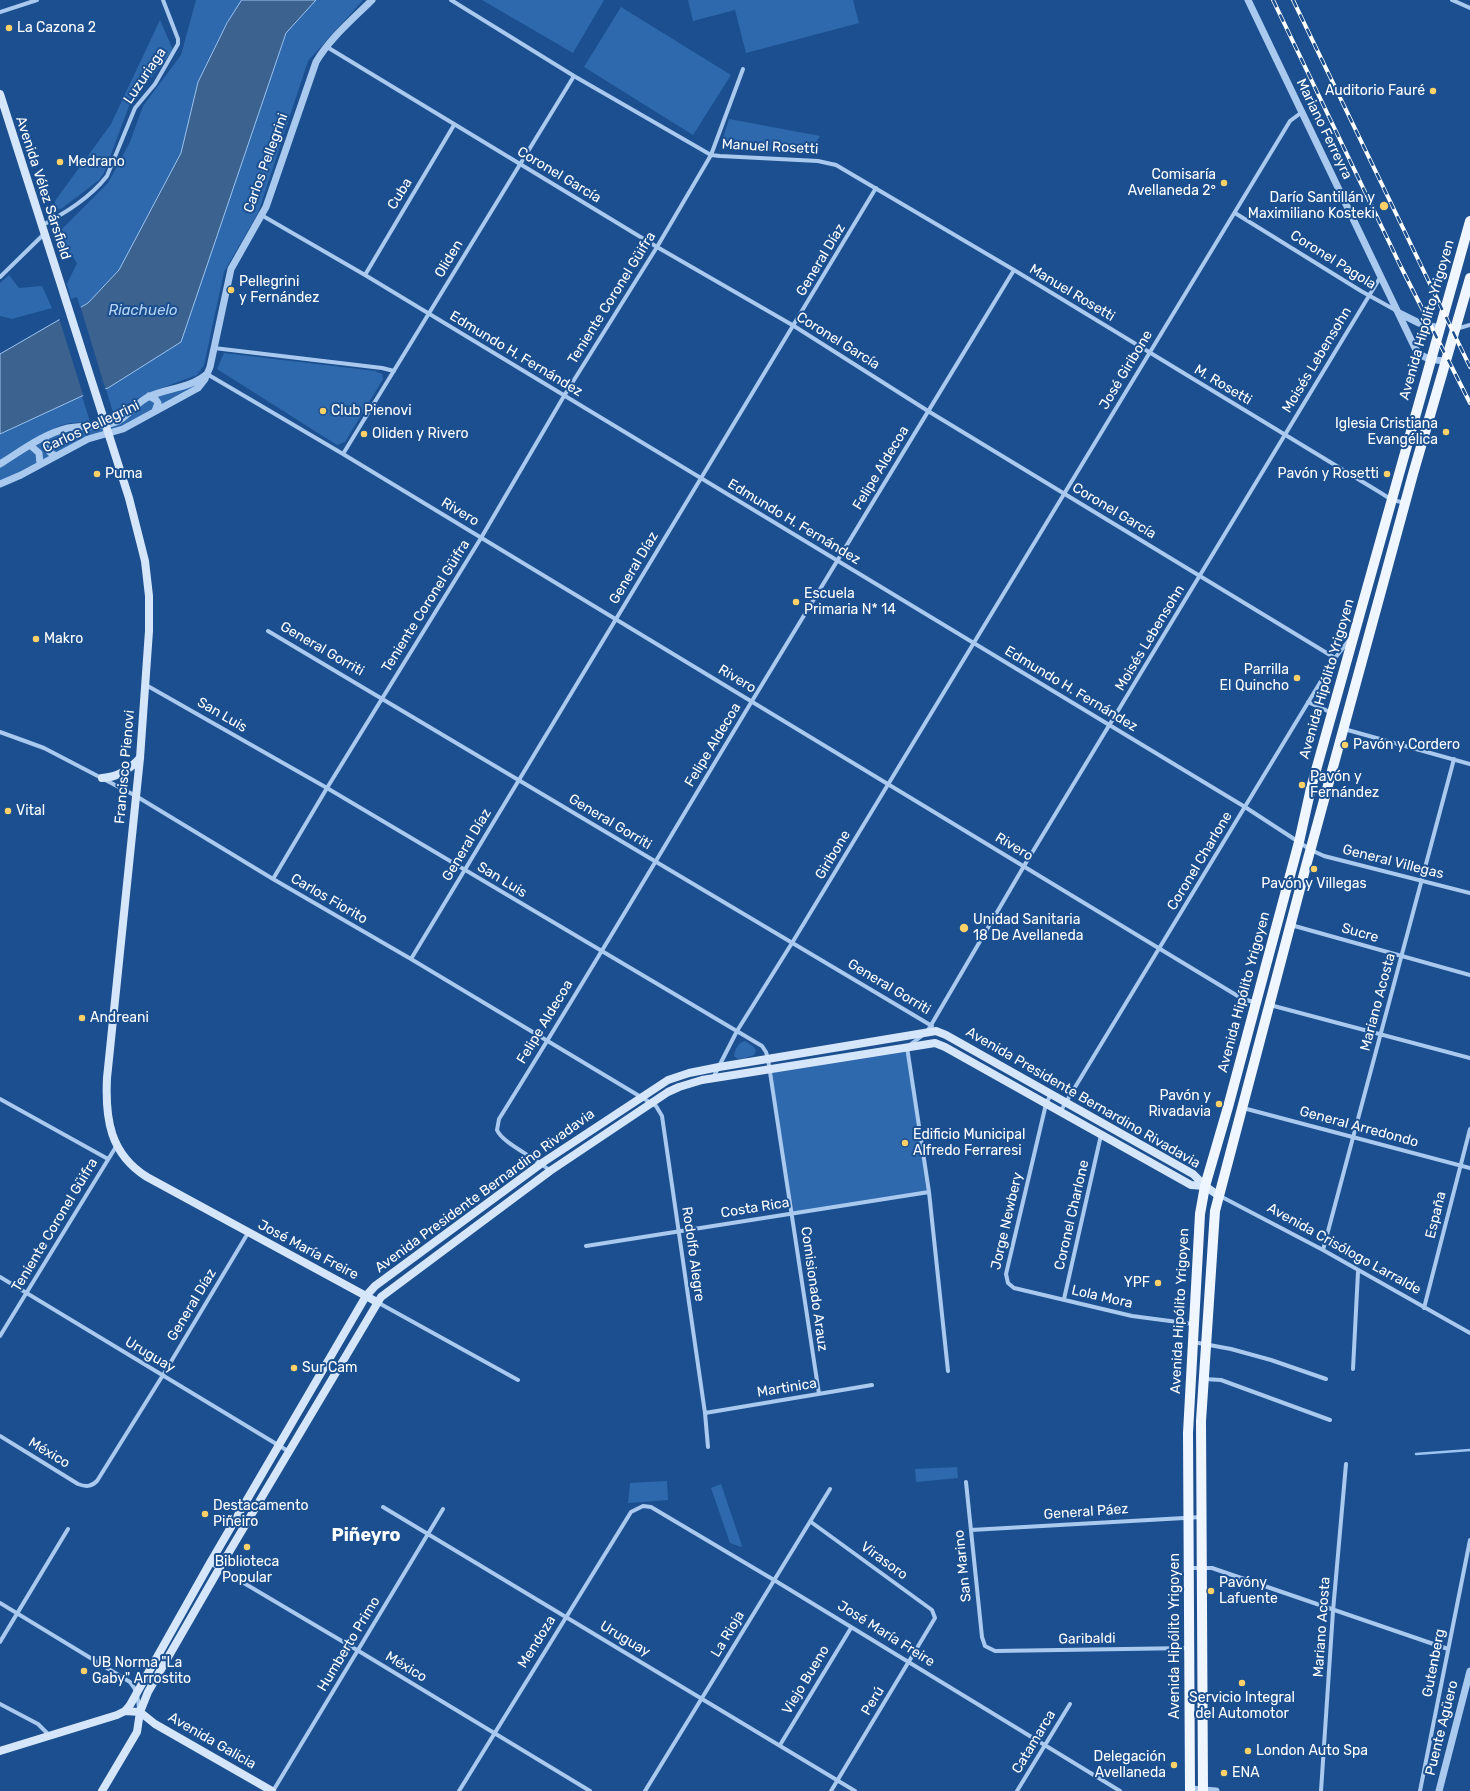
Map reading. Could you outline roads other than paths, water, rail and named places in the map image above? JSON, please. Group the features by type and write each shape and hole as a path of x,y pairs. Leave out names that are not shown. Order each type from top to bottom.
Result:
{"main road":[{"name":"Avenida Vélez Sársfield","path":"0,94 96,396"},
{"name":"Avenida Hipólito Yrigoyen","path":"1190,1790 1188,1414 1200,1214 1205,1186 1299,842 1311,788 1470,221"},
{"name":"Avenida Hipólito Yrigoyen","path":"1203,1790 1203,1517 1201,1421 1215,1216 1219,1196 1311,850 1406,503 1470,278"},
{"name":"Francisco Pienovi","path":"96,396 129,498 145,561 149,615 146,684 140,758 107,1078 107,1113 117,1146"},
{"path":"102,778 122,774 133,766 140,758"},
{"name":"Avenida Presidente Bernardino Rivadavia","path":"125,1711 137,1694 143,1680 210,1563 366,1296 375,1286 542,1163 668,1080 719,1067 929,1028 940,1032 1193,1174 1205,1186"},
{"name":"Avenida Presidente Bernardino Rivadavia","path":"102,1791 137,1732 140,1712 148,1692 288,1451 377,1302 388,1290 550,1171 651,1103 679,1087 691,1082 713,1078 927,1044 940,1045 1191,1185 1205,1186"},
{"name":"José María Freire","path":"117,1146 126,1160 138,1172 377,1302"},
{"name":"Avenida Crisólogo Larralde","path":"1205,1186 1219,1196"},
{"path":"0,1751 117,1715 125,1711 140,1712"},
{"name":"Avenida Galicia","path":"140,1712 155,1724 273,1791"}],"street":[{"path":"0,12 37,0"},
{"name":"Luzuriaga","path":"0,277 42,230 78,204 107,176 135,108 155,84 177,48 178,39 163,0"},
{"name":"Carlos Pellegrini","path":"0,484 88,439 123,429 198,388 202,384 210,367 231,269 236,258 263,216 316,62 327,47 372,0"},
{"name":"Manuel Rosetti","path":"451,0 574,76 711,154 720,156 828,162 876,188 1150,353"},
{"name":"Mariano Ferreyra","path":"1248,0 1399,313 1420,354 1431,360"},
{"path":"1452,0 1470,8"},
{"name":"Coronel García","path":"327,47 657,247 794,326 928,411 1335,658"},
{"name":"Teniente Coronel Güifra","path":"273,879 327,788 481,538 564,396 657,247 711,154 743,69"},
{"name":"Oliden","path":"343,454 574,76"},
{"name":"José Giribone","path":"974,644 1290,121 1302,112"},
{"name":"Cuba","path":"365,275 454,125"},
{"name":"General Díaz","path":"411,959 876,188"},
{"name":"Coronel Pagola","path":"1235,213 1399,313"},
{"name":"Edmundo H. Fernández","path":"263,216 365,275 1245,807 1311,850"},
{"name":"Felipe Aldecoa","path":"542,1163 502,1138 497,1130 499,1119 548,1041 600,951 656,862 1014,270"},
{"name":"Moisés Lebensohn","path":"907,1047 929,1028 1024,866 1381,276"},
{"path":"1399,313 1419,323 1439,328"},
{"path":"1455,329 1470,325"},
{"path":"214,348 382,368 394,371"},
{"name":"M. Rosetti","path":"1150,353 1284,435"},
{"path":"1431,360 1446,361"},
{"name":"Carlos Pellegrini","path":"0,464 30,445 69,428 106,425 119,420 149,396 195,382 207,374"},
{"name":"Rivero","path":"207,374 343,454 1160,949 1242,998 1256,1003"},
{"path":"149,396 153,397 158,403 155,411"},
{"path":"1284,435 1392,500 1406,503"},
{"path":"46,437 44,443 46,449 50,454 56,456"},
{"path":"30,445 39,453 40,464"},
{"name":"General Gorriti","path":"268,631 383,698 792,943 929,1028"},
{"name":"Coronel Charlone","path":"1060,1112 1335,658 1355,632"},
{"name":"Giribone","path":"713,1078 737,1031 974,644"},
{"name":"San Luis","path":"146,684 327,788 762,1046 766,1052 769,1070"},
{"path":"1308,702 1332,713"},
{"path":"1344,729 1470,764"},
{"name":"Carlos Fiorito","path":"0,732 44,748 136,796 273,879 411,959 642,1097"},
{"name":"Mariano Acosta","path":"1323,1250 1454,759"},
{"name":"General Villegas","path":"1311,850 1324,856 1470,893"},
{"name":"Sucre","path":"1291,924 1470,975"},
{"path":"1270,1005 1470,1058"},
{"path":"907,1047 929,1192 948,1371"},
{"name":"Comisionado Arauz","path":"769,1070 819,1394"},
{"name":"Jorge Newbery","path":"1008,1283 1006,1274 1046,1104 1051,1094"},
{"name":"Rodolfo Alegre","path":"642,1097 660,1110 662,1116 705,1413 708,1447"},
{"path":"0,1099 108,1159"},
{"name":"General Arredondo","path":"1243,1108 1470,1168"},
{"name":"España","path":"1424,1308 1470,1129"},
{"name":"Coronel Charlone","path":"1064,1299 1101,1135"},
{"name":"Teniente Coronel Güifra","path":"0,1336 117,1146"},
{"path":"542,1163 550,1171"},
{"name":"Costa Rica","path":"586,1246 929,1192"},
{"name":"Avenida Crisólogo Larralde","path":"1219,1196 1323,1250 1358,1272 1470,1333"},
{"name":"General Díaz","path":"89,1486 97,1481 163,1376 248,1233"},
{"path":"1353,1369 1358,1272"},
{"name":"Uruguay","path":"0,1277 288,1451"},
{"name":"Lola Mora","path":"1008,1283 1014,1288 1132,1316 1194,1324"},
{"name":"José María Freire","path":"377,1302 386,1305 518,1380"},
{"path":"1193,1342 1271,1360 1326,1379"},
{"path":"1203,1379 1221,1380 1330,1420"},
{"name":"Martinica","path":"705,1413 872,1385"},
{"name":"México","path":"0,1436 78,1484 89,1486"},
{"name":"Mariano Acosta","path":"1321,1791 1333,1610 1346,1464"},
{"name":"San Marino","path":"966,1482 982,1637 985,1646"},
{"name":"La Rioja","path":"645,1791 830,1489"},
{"name":"José María Freire","path":"637,1508 643,1506 651,1507 774,1580 1120,1791"},
{"name":"Uruguay","path":"383,1507 702,1699 780,1744 855,1791"},
{"name":"Mendoza","path":"459,1791 493,1733 631,1512 637,1508"},
{"name":"Humberto Primo","path":"273,1791 357,1650 444,1509"},
{"name":"General Páez","path":"970,1530 1203,1517"},
{"name":"Virasoro","path":"811,1522 932,1610 935,1618 934,1622"},
{"path":"0,1642 68,1529"},
{"name":"Gutenberg","path":"1420,1791 1470,1540"},
{"name":"México","path":"210,1563 590,1791"},
{"path":"1189,1568 1212,1568 1448,1649"},
{"path":"0,1603 130,1682 137,1694 140,1712"},
{"name":"Perú","path":"831,1791 934,1622"},
{"name":"Viejo Bueno","path":"780,1744 851,1628"},
{"name":"Garibaldi","path":"985,1646 995,1651 1190,1648"},
{"name":"Puente Agüero","path":"1439,1791 1470,1671"},
{"path":"0,1704 38,1724 50,1736"},
{"name":"Catamarca","path":"1017,1791 1070,1704"},
{"path":"1190,1790 1216,1791"}],"water":[{"name":"Riachuelo","path":"242,0 316,0 286,33 181,342 108,388 82,396 0,434 0,354 88,303 119,270 181,153 198,82 227,23"}],"waterway":[{"path":"1416,1454 1470,1450"}],"railway":[{"path":"1273,0 1401,267 1470,403"},
{"path":"1293,0 1470,367"}],"place":[{"name":"La Cazona 2","path":"9,28"},
{"name":"Auditorio Fauré","path":"1433,91"},
{"name":"Medrano","path":"60,162"},
{"name":"Comisaría Avellaneda 2°","path":"1224,183"},
{"name":"Darío Santillán y Maximiliano Kosteki","path":"1384,206"},
{"name":"Pellegrini y Fernández","path":"231,290"},
{"name":"Club Pienovi","path":"323,411"},
{"name":"Iglesia Cristiana Evangélica","path":"1446,432"},
{"name":"Oliden y Rivero","path":"364,434"},
{"name":"Puma","path":"97,474"},
{"name":"Pavón y Rosetti","path":"1387,474"},
{"name":"Escuela Primaria N* 14","path":"796,602"},
{"name":"Makro","path":"36,639"},
{"name":"Parrilla El Quincho","path":"1297,678"},
{"name":"Pavón y Cordero","path":"1345,745"},
{"name":"Pavón y Fernández","path":"1302,785"},
{"name":"Vital","path":"8,811"},
{"name":"Pavón y Villegas","path":"1314,869"},
{"name":"Unidad Sanitaria 18 De Avellaneda","path":"964,928"},
{"name":"Andreani","path":"82,1018"},
{"name":"Pavón y Rivadavia","path":"1219,1104"},
{"name":"Edificio Municipal Alfredo Ferraresi","path":"905,1143"},
{"name":"YPF","path":"1158,1283"},
{"name":"Sur Cam","path":"294,1368"},
{"name":"Destacamento Piñeiro","path":"205,1514"},
{"name":"Biblioteca Popular","path":"247,1547"},
{"name":"Pavóny Lafuente","path":"1211,1591"},
{"name":"UB Norma \"La Gaby\" Arrostito","path":"84,1671"},
{"name":"Servicio Integral del Automotor","path":"1242,1683"},
{"name":"London Auto Spa","path":"1248,1751"},
{"name":"Delegación Avellaneda","path":"1174,1765"},
{"name":"ENA","path":"1224,1773"}],"district":[{"name":"Piñeyro","path":"366,1536"}]}
